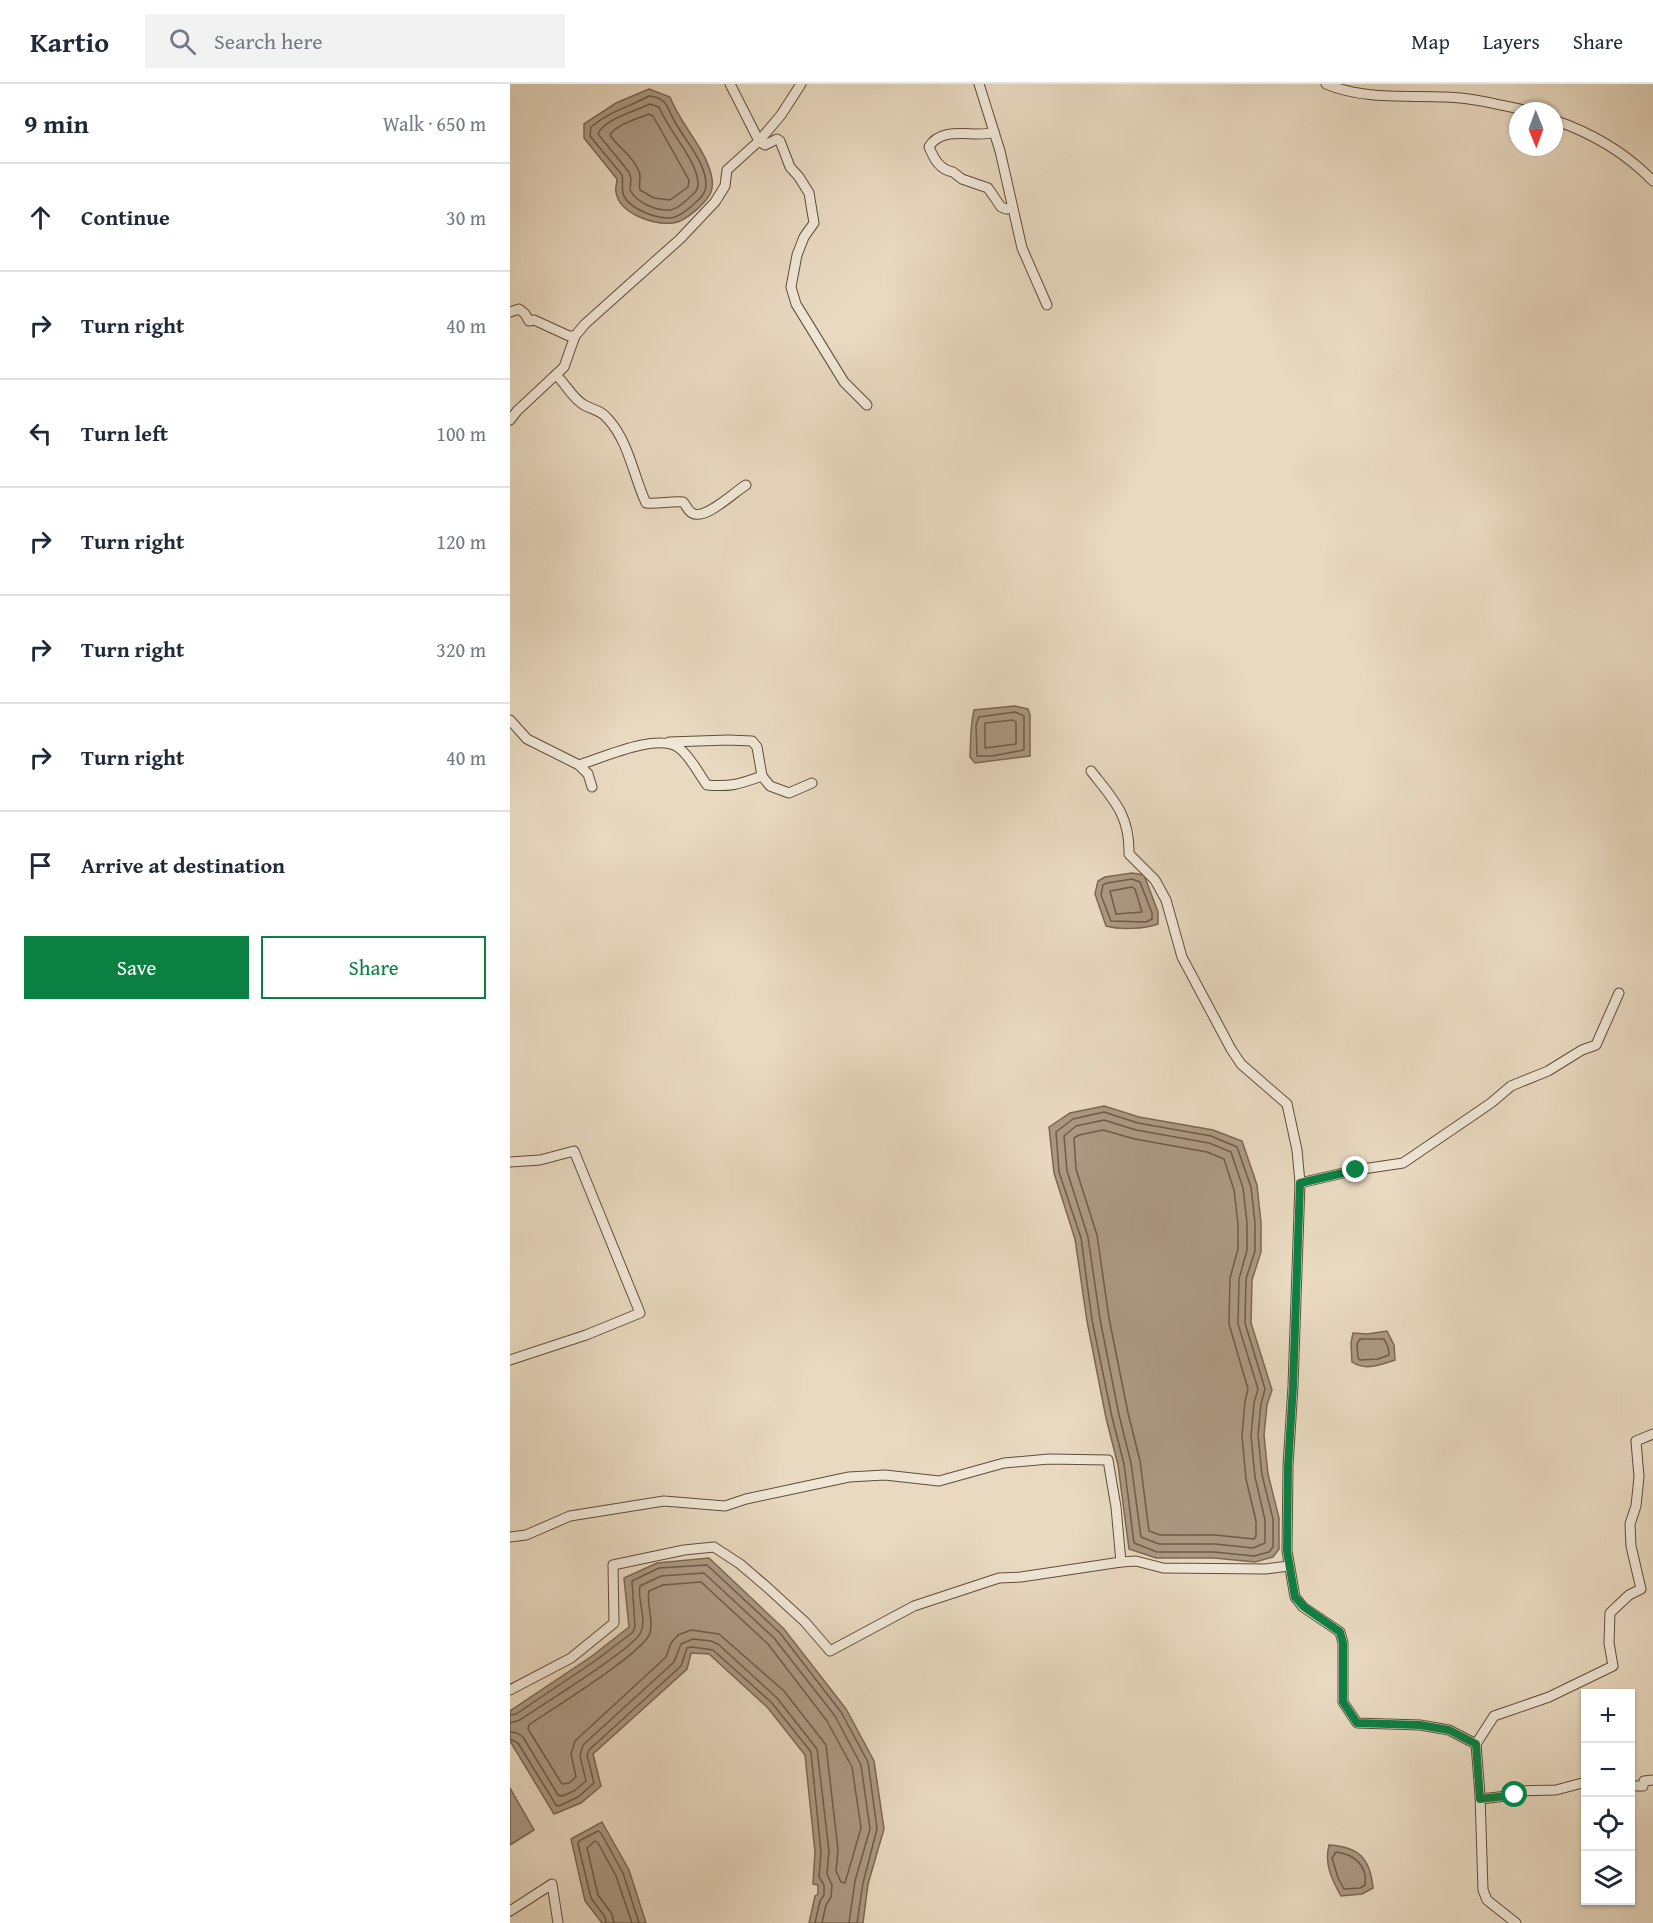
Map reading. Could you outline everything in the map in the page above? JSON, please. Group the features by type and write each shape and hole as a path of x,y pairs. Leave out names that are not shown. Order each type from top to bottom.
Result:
{"street":[{"path":"730,84 759,141 765,145 777,139 780,141 790,167 809,193 814,223 804,237 797,255 791,286 796,304 844,381 867,405"},
{"path":"510,420 564,367 575,336 600,310 680,239 716,202 725,186 727,170 759,141 801,84"},
{"path":"979,84 994,132 1022,248 1047,305"},
{"path":"1326,84 1363,94 1448,97 1509,107"},
{"path":"1563,124 1605,143 1634,162 1653,181"},
{"path":"994,132 988,134 963,132 944,136 933,141 929,147 933,158 941,167 962,179 988,188 1001,207 1012,208"},
{"path":"510,312 519,309 529,321 534,320 569,336 575,336"},
{"path":"556,375 572,394 585,405 601,412 609,420 628,453 646,503 683,502 691,513 707,513 746,484"},
{"path":"510,720 527,739 579,765 588,774 592,787"},
{"path":"579,765 632,747 718,740 752,741 757,747 762,776 770,786 789,793 812,783"},
{"path":"661,743 678,746 707,785 729,787 762,776"},
{"path":"1091,771 1118,804 1125,818 1130,840 1129,854 1155,880 1166,900 1182,957 1231,1049 1242,1064 1287,1104 1300,1183 1288,1466 1287,1551 1295,1597 1304,1607 1340,1632 1343,1643 1343,1702 1357,1723 1440,1728 1449,1730 1476,1744"},
{"path":"1300,1183 1356,1170 1403,1163 1491,1103 1511,1086 1548,1071 1582,1050 1596,1045 1619,993"},
{"path":"510,1162 540,1160 574,1151 640,1313 586,1335 510,1360"},
{"path":"1516,1923 1487,1900 1483,1890 1476,1744 1494,1716 1549,1697 1613,1666 1610,1613 1629,1595 1641,1589 1631,1546 1630,1524 1636,1506 1639,1477 1636,1441 1653,1434"},
{"path":"510,1537 526,1535 570,1516 664,1501 725,1506 746,1499 849,1477 885,1475 939,1481 1004,1463 1049,1459 1108,1460 1116,1507 1121,1562"},
{"path":"510,1690 571,1658 614,1623 613,1565 684,1550 714,1547 740,1564 805,1622 830,1652 914,1606 999,1578 1021,1577 1121,1562 1136,1562 1163,1568 1265,1569 1289,1566"},
{"path":"1635,1786 1643,1786 1644,1781 1653,1780"},
{"path":"1480,1799 1515,1795 1518,1791 1525,1790 1556,1790 1581,1783"},
{"path":"510,1911 552,1884 558,1923"}],"water":[{"path":"649,89 670,97 703,154 712,177 711,193 697,210 673,223 647,220 630,212 619,200 616,192 617,179 584,138 584,124 616,103"},
{"path":"1015,706 1028,709 1030,715 1030,756 975,763 970,757 974,710"},
{"path":"1132,873 1144,875 1158,912 1158,924 1132,928 1106,926 1095,894 1098,881 1105,877"},
{"path":"1104,1106 1139,1117 1213,1130 1242,1141 1257,1185 1261,1223 1261,1252 1252,1280 1251,1323 1272,1390 1267,1405 1264,1435 1268,1474 1279,1518 1279,1549 1273,1557 1255,1562 1214,1558 1156,1558 1129,1549 1118,1465 1106,1418 1087,1321 1075,1239 1054,1173 1049,1127 1070,1113"},
{"path":"1387,1331 1394,1345 1395,1360 1368,1367 1352,1362 1353,1333 1367,1334"},
{"path":"709,1558 784,1629 846,1709 874,1761 884,1829 868,1884 863,1923 809,1923 815,1896 818,1894 818,1885 813,1884 815,1852 805,1755 768,1708 709,1654 691,1653 687,1669 593,1754 601,1786 581,1803 554,1814 510,1741 510,1711 592,1656 629,1627 624,1578 657,1563"},
{"path":"510,1788 534,1830 510,1845"},
{"path":"602,1822 629,1870 646,1923 602,1923 585,1901 571,1839"},
{"path":"1329,1845 1348,1848 1361,1856 1369,1869 1373,1888 1362,1894 1341,1896 1328,1865"}],"route":[{"path":"1356,1170 1300,1183 1292,1425 1286,1513 1287,1551 1295,1597 1304,1607 1340,1632 1343,1643 1343,1702 1357,1723 1420,1725 1449,1730 1476,1744 1480,1799 1515,1795"}]}
